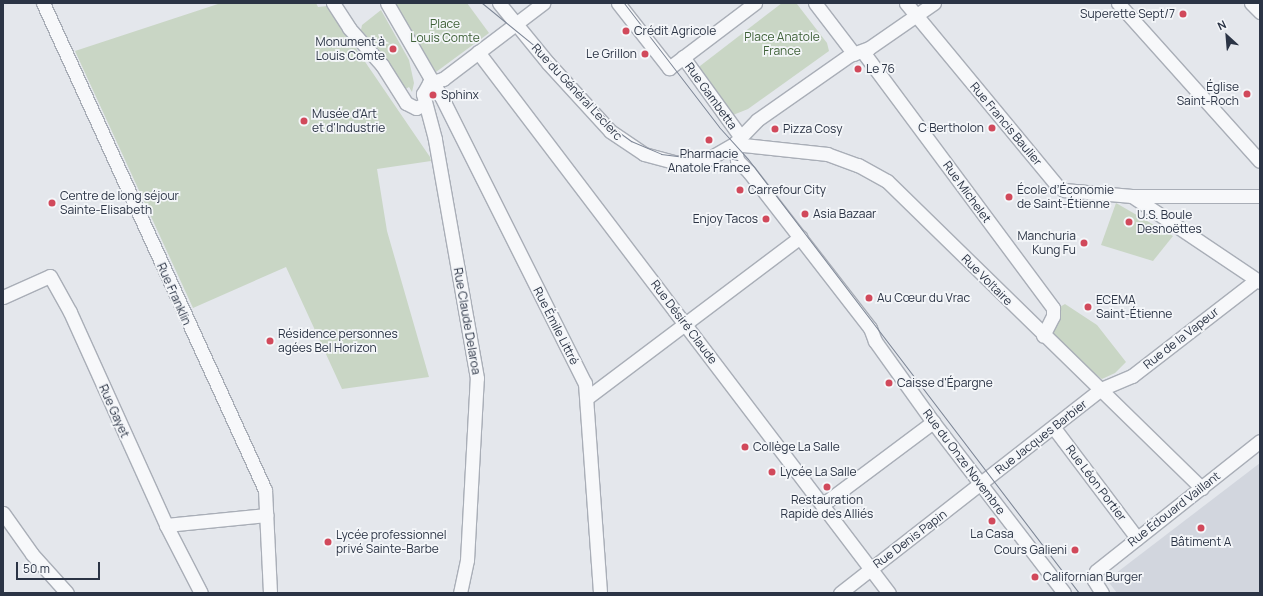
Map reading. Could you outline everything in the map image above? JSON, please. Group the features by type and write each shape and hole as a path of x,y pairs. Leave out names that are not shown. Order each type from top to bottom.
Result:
{"street":[{"name":"Rue Franklin","path":"43,3 265,490 270,593"},
{"path":"333,3 350,28 382,65 406,103 416,108 425,104"},
{"path":"387,3 433,80 443,79 543,3"},
{"name":"Rue du Général Leclerc","path":"498,3 610,132 644,154 674,162 703,162 737,140"},
{"name":"Rue Gambetta","path":"618,3 669,68 683,57 737,140"},
{"path":"683,57 755,3"},
{"name":"Rue Michelet","path":"815,3 859,53 1053,308 1053,316 1043,336"},
{"name":"Rue Francis Baulier","path":"906,3 915,16 1058,187 1073,192 1132,196 1260,196"},
{"path":"737,140 758,120 934,3"},
{"path":"1118,3 1260,161"},
{"name":"Rue Désiré Claude","path":"478,52 889,593"},
{"name":"Rue Claude Delaroa","path":"433,80 424,89 425,104 435,139 477,378 467,560 460,593"},
{"name":"Rue Émile Littré","path":"433,80 585,383 588,398 600,593"},
{"name":"Rue du Onze Novembre","path":"737,140 736,160 744,165 870,328 875,342 933,422 1064,593"},
{"name":"Rue Voltaire","path":"737,140 827,154 858,166 887,182 1043,336 1102,389 1202,488"},
{"path":"1132,196 1258,281"},
{"path":"588,398 800,237"},
{"name":"Rue Gayet","path":"3,297 50,276 70,312 166,526 201,593"},
{"name":"Rue de la Vapeur","path":"1102,389 1132,376 1258,281"},
{"name":"Rue Jacques Barbier","path":"980,485 1102,389"},
{"path":"822,505 933,422"},
{"name":"Rue Léon Portier","path":"1054,428 1137,538"},
{"name":"Rue Édouard Vaillant","path":"1102,593 1094,580 1096,571 1260,441"},
{"name":"Rue Denis Papin","path":"840,593 980,485"},
{"path":"3,513 32,554 67,593"},
{"path":"166,526 267,515"}],"shaded area":[{"path":"1260,463 1260,593 1117,593 1107,580"}],"green space":[{"path":"221,3 316,3 318,7 327,6 430,157 431,161 377,169 387,231 429,377 342,389 286,267 193,308 75,51"},
{"name":"Place Louis Comte","path":"397,3 467,3 489,33 436,72 397,7"},
{"name":"Place Anatole France","path":"782,3 797,4 827,43 829,51 748,109 733,115 700,71 700,66"},
{"path":"381,10 409,60 414,83 412,92 409,87 404,90 384,55 361,30 362,25"},
{"name":"U.S. Boule Desnoëttes","path":"1116,203 1173,236 1153,261 1101,245"},
{"path":"1065,304 1097,325 1126,362 1115,373 1102,379 1077,360 1051,333 1058,321 1058,308"}],"tram line":[{"path":"482,3 542,52 620,133 631,141 661,154 685,157 716,155 737,160"},
{"path":"624,3 719,127 748,159 1079,593"}],"place":[{"name":"Superette Sept/7","path":"1183,14"},
{"name":"Crédit Agricole","path":"626,31"},
{"name":"Monument à Louis Comte","path":"393,49"},
{"name":"Le Grillon","path":"645,54"},
{"name":"Le 76","path":"858,69"},
{"name":"Église Saint-Roch","path":"1247,94"},
{"name":"Sphinx","path":"433,95"},
{"name":"Musée d'Art et d'Industrie","path":"304,121"},
{"name":"C Bertholon","path":"992,128"},
{"name":"Pizza Cosy","path":"775,129"},
{"name":"Pharmacie Anatole France","path":"709,140"},
{"name":"Carrefour City","path":"740,190"},
{"name":"École d’Économie de Saint-Étienne","path":"1009,197"},
{"name":"Centre de long séjour Sainte-Elisabeth","path":"52,203"},
{"name":"Asia Bazaar","path":"805,214"},
{"name":"Enjoy Tacos","path":"766,219"},
{"name":"U.S. Boule Desnoëttes","path":"1129,222"},
{"name":"Manchuria Kung Fu","path":"1084,243"},
{"name":"Au Cœur du Vrac","path":"869,298"},
{"name":"ECEMA Saint-Étienne","path":"1088,307"},
{"name":"Résidence personnes agées Bel Horizon","path":"270,341"},
{"name":"Caisse d'Épargne","path":"889,383"},
{"name":"Collège La Salle","path":"745,447"},
{"name":"Lycée La Salle","path":"772,472"},
{"name":"Restauration Rapide des Alliés","path":"827,487"},
{"name":"La Casa","path":"992,521"},
{"name":"Bâtiment A","path":"1201,528"},
{"name":"Lycée professionnel privé Sainte-Barbe","path":"328,542"},
{"name":"Cours Galieni","path":"1075,550"},
{"name":"Californian Burger","path":"1035,577"}]}
